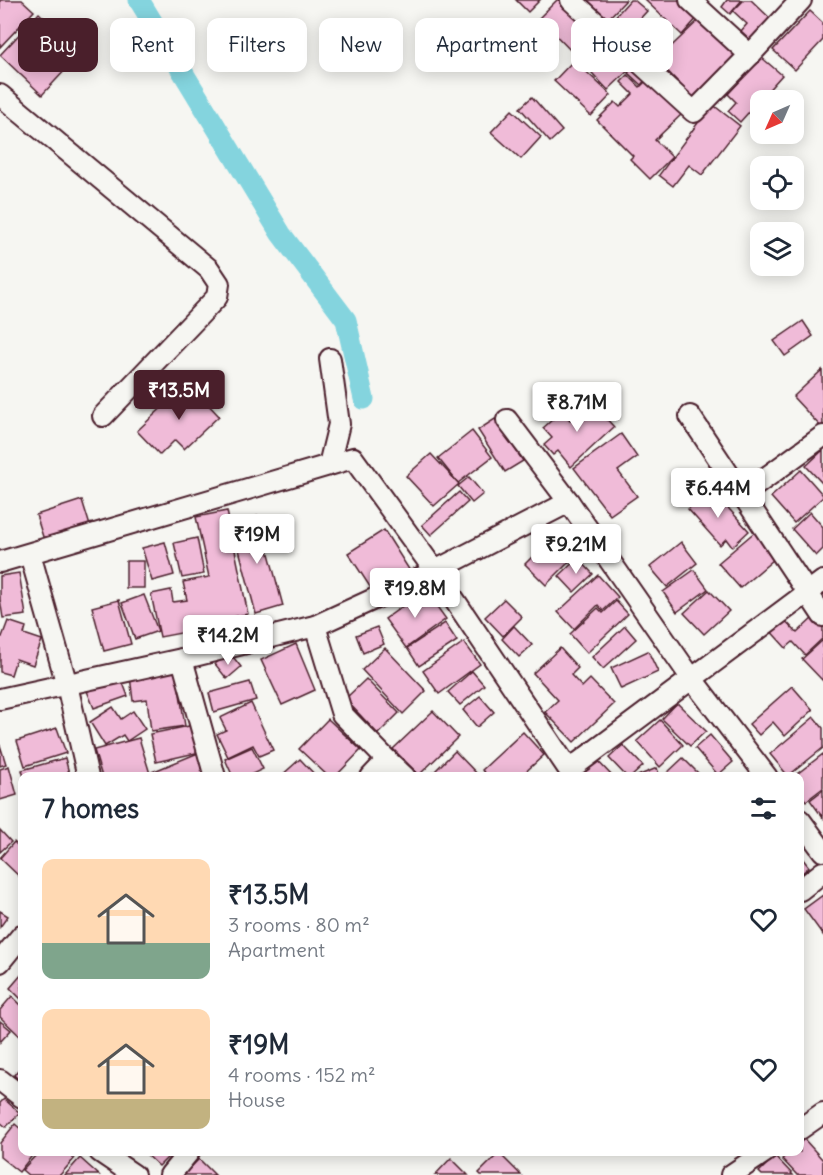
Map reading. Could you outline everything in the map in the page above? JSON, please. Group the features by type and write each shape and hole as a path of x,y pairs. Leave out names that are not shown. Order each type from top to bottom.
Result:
{"street":[{"path":"571,0 694,112 801,0"},
{"path":"690,0 750,55"},
{"path":"0,95 209,269 219,284 217,297 103,416"},
{"path":"329,465 339,424 330,359"},
{"path":"690,416 823,616"},
{"path":"507,420 569,502 758,772"},
{"path":"742,495 823,436"},
{"path":"0,562 353,458 435,571 563,772"},
{"path":"0,699 182,659 315,626 435,571 569,502"},
{"path":"30,554 67,685 87,772"},
{"path":"565,772 823,581"},
{"path":"315,626 342,714 400,772"},
{"path":"182,659 214,772"},
{"path":"376,772 387,760"},
{"path":"804,825 823,851"},
{"path":"804,887 823,872"},
{"path":"0,962 18,940"},
{"path":"0,1080 18,1094"},
{"path":"106,1156 134,1175"},
{"path":"170,1175 186,1156"},
{"path":"730,1175 759,1156"}],"building":[{"path":"0,0 22,0 34,11 27,18 18,18 18,28 0,47"},
{"path":"516,0 540,0 528,12"},
{"path":"557,0 565,0 582,18 571,18 571,51 559,39 559,18 539,18"},
{"path":"581,0 626,0 609,18 601,18"},
{"path":"630,0 634,0 647,11 641,18 614,18"},
{"path":"645,0 681,0 699,16 682,35 673,26 673,18 664,18"},
{"path":"727,0 742,0 730,14 722,7"},
{"path":"744,0 751,0 775,23 755,44 741,31 747,24 733,11"},
{"path":"810,11 823,23 823,40 795,70 773,50"},
{"path":"39,13 44,18 34,18"},
{"path":"702,17 739,55 695,100 668,72 673,72 673,45"},
{"path":"18,36 18,72 63,72 42,95 0,55"},
{"path":"761,57 782,75 769,90 750,90 750,111 740,122 728,111 736,102 728,94"},
{"path":"571,63 571,72 587,72 611,95 591,116 554,81"},
{"path":"591,72 627,72 608,90"},
{"path":"638,72 646,79 641,85 628,73"},
{"path":"628,75 640,87 649,78 683,113 655,140 672,157 650,179 630,159 633,156 597,120 615,102 620,107 633,94 621,82"},
{"path":"532,97 562,131 550,142 520,108"},
{"path":"712,104 740,126 702,175 689,165 673,186 659,175"},
{"path":"512,110 541,137 521,159 491,132"},
{"path":"803,321 813,336 785,356 774,341"},
{"path":"822,370 823,425 821,427 793,397"},
{"path":"163,383 173,393 164,403 153,392"},
{"path":"188,383 219,416 184,449 175,440 160,455 137,431"},
{"path":"590,401 614,427 571,467 558,451 553,455 544,445 552,438 543,428 562,411 570,420"},
{"path":"495,419 523,461 505,472 478,430"},
{"path":"472,431 492,457 458,483 438,458"},
{"path":"621,434 637,457 618,471 637,496 610,515 574,468"},
{"path":"823,450 823,484 806,466"},
{"path":"431,454 459,484 434,506 406,476"},
{"path":"801,470 823,497 794,523 771,497"},
{"path":"469,477 483,494 472,503 458,486"},
{"path":"711,489 749,531 732,547 726,539 720,545 688,509"},
{"path":"459,492 468,502 431,535 422,525"},
{"path":"82,500 91,529 45,543 36,515"},
{"path":"227,511 248,614 222,619 223,625 160,637 151,594 171,590 173,602 187,600 183,582 209,577 196,517"},
{"path":"810,512 823,527 823,549 816,556 792,529"},
{"path":"259,516 283,606 256,614 232,523"},
{"path":"384,530 410,571 374,593 348,553"},
{"path":"757,530 779,555 740,588 718,563"},
{"path":"197,538 204,574 182,578 174,543"},
{"path":"549,540 570,561 546,585 525,564"},
{"path":"165,542 174,575 152,581 142,548"},
{"path":"681,542 697,563 667,587 650,567"},
{"path":"578,558 593,574 574,592 559,576"},
{"path":"126,561 144,561 144,588 126,588"},
{"path":"694,570 708,589 677,612 663,592"},
{"path":"19,573 26,615 3,618 0,576"},
{"path":"598,575 618,597 603,611 598,605 574,629 558,612"},
{"path":"425,590 446,619 406,648 385,619"},
{"path":"709,590 729,611 704,634 684,613"},
{"path":"144,595 158,631 135,639 122,603"},
{"path":"504,599 522,617 503,636 485,617"},
{"path":"119,600 131,644 104,651 92,607"},
{"path":"616,601 628,614 587,653 570,634 598,608 603,613"},
{"path":"780,615 797,633 816,615 823,623 823,638 805,655 793,642 786,648 767,627"},
{"path":"8,621 26,627 24,634 42,640 33,665 16,659 11,675 0,672 0,636 2,637"},
{"path":"445,623 457,641 419,666 407,648"},
{"path":"514,626 532,645 519,657 502,639"},
{"path":"625,626 636,639 603,669 592,657"},
{"path":"377,627 384,644 363,653 356,635"},
{"path":"823,640 823,681 802,659"},
{"path":"464,642 480,664 439,694 423,671"},
{"path":"296,644 315,690 282,705 261,660"},
{"path":"385,648 426,691 403,714 362,670"},
{"path":"560,648 578,668 571,675 582,687 590,679 614,704 574,742 545,712 558,700 533,673"},
{"path":"648,651 658,672 621,689 611,668"},
{"path":"230,653 241,667 227,679 215,664"},
{"path":"176,669 185,726 151,731 147,699 133,701 130,676"},
{"path":"472,671 484,685 460,705 448,692"},
{"path":"121,678 128,696 94,708 87,691"},
{"path":"366,679 399,713 378,734 345,699"},
{"path":"250,682 256,700 214,712 209,693"},
{"path":"792,686 813,710 785,736 773,722 759,735 749,724"},
{"path":"480,696 494,712 477,727 463,710"},
{"path":"251,703 273,750 259,756 253,745 228,757 217,734 226,730 220,718"},
{"path":"677,703 706,731 690,746 662,719"},
{"path":"113,707 121,719 133,711 145,729 127,741 123,735 105,746 90,722"},
{"path":"433,711 458,737 422,772 416,772 393,749"},
{"path":"814,717 823,728 823,748 793,772 785,772 770,754"},
{"path":"328,719 361,750 340,772 324,772 299,749"},
{"path":"660,720 683,745 660,767 637,741"},
{"path":"194,725 200,752 156,762 150,734"},
{"path":"57,728 66,753 25,766 17,741"},
{"path":"523,732 544,755 525,772 484,772 482,770"},
{"path":"710,735 733,762 721,772 715,772 695,748"},
{"path":"139,738 149,772 101,772 94,750"},
{"path":"0,745 6,764 0,766"},
{"path":"623,745 643,766 636,772 622,772 609,758"},
{"path":"252,747 263,769 257,772 231,772 225,759"},
{"path":"455,751 475,772 434,772"},
{"path":"198,753 206,772 152,772"},
{"path":"823,754 823,788 806,801 804,798 804,772 800,772"},
{"path":"593,756 608,772 576,772"},
{"path":"65,758 69,772 23,772 22,770"},
{"path":"683,758 697,772 668,772"},
{"path":"300,759 312,772 286,772"},
{"path":"9,766 17,795 0,800 0,769"},
{"path":"823,790 823,818 810,800"},
{"path":"0,830 11,842 0,852"},
{"path":"14,842 18,846 18,875 0,858"},
{"path":"804,861 809,867 804,871"},
{"path":"823,895 823,935 804,909"},
{"path":"0,911 8,916 0,927"},
{"path":"18,979 18,996 10,988"},
{"path":"12,996 18,1002 18,1034 0,1017 0,1010"},
{"path":"0,1021 11,1030 0,1042"},
{"path":"4,1099 18,1111 18,1115 6,1127 0,1122 0,1103"},
{"path":"15,1124 18,1127 18,1156 32,1156 19,1172 0,1157 0,1143"},
{"path":"804,1139 823,1160 823,1175 797,1175 782,1159 785,1156 804,1156"},
{"path":"35,1156 71,1156 74,1159 60,1175 28,1175 22,1170"},
{"path":"148,1156 169,1156 159,1166"},
{"path":"496,1156 502,1156 521,1175 481,1175 479,1173"},
{"path":"775,1156 793,1175 762,1175 759,1172"},
{"path":"80,1158 99,1175 65,1175"},
{"path":"451,1158 468,1175 435,1175"},
{"path":"199,1159 215,1175 183,1175"}],"waterway":[{"path":"139,0 281,234 346,320 364,399"}]}
